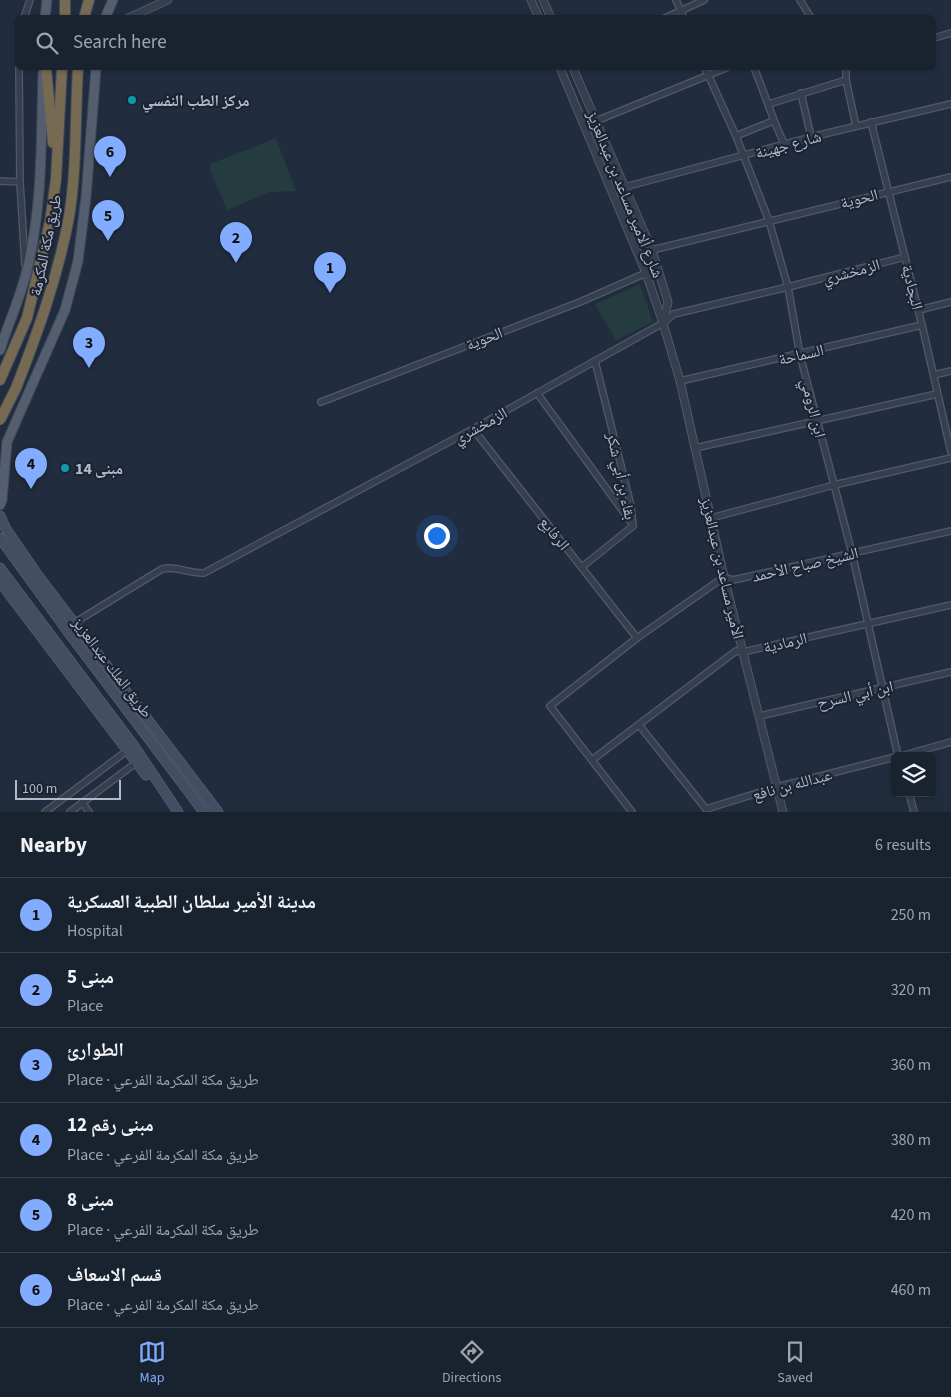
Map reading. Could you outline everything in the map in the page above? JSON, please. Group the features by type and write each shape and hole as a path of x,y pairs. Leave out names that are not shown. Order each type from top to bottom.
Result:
{"highway":[{"path":"65,0 65,15"},
{"path":"83,0 83,15"},
{"path":"84,15 89,0"},
{"path":"44,70 56,179"},
{"name":"طريق مكة المكرمة","path":"0,380 27,318 50,222 56,179 62,70"},
{"name":"طريق مكة المكرمة","path":"0,420 16,388 40,328 51,293 69,217 74,167 78,70"}],"main road":[{"path":"45,15 47,0"},
{"path":"104,15 106,0"},
{"path":"106,15 113,0"},
{"path":"0,350 26,274 41,182 44,70"},
{"path":"0,505 7,442 64,310 78,260 86,197 96,70"},
{"path":"0,412 9,406 39,369"},
{"path":"0,516 12,537 74,624 218,812"},
{"name":"طريق الملك عبدالعزيز","path":"0,538 63,626 204,812"},
{"name":"طريق الملك عبدالعزيز","path":"0,568 134,746 178,812"},
{"path":"0,582 174,812"}],"street":[{"path":"25,15 30,0"},
{"path":"135,15 168,0"},
{"path":"531,0 538,15"},
{"path":"543,0 550,15"},
{"path":"676,0 682,15"},
{"path":"671,15 704,0"},
{"path":"800,0 809,15"},
{"path":"936,37 951,33"},
{"path":"19,70 20,182 26,274"},
{"name":"الأمير مساعد بن عبدالعزيز","path":"561,70 646,273 663,323 680,381 724,577 783,812"},
{"name":"شارع ألامير مساعد بن عبدالعزيز","path":"574,70 652,250 668,302 663,323"},
{"name":"ابن الرومي","path":"706,70 744,155 769,221 788,288 800,355 852,552 899,752"},
{"path":"596,121 721,70"},
{"path":"755,70 769,104 773,121 786,145"},
{"path":"846,70 846,80 856,126"},
{"path":"769,104 846,80"},
{"path":"800,93 811,137"},
{"name":"شارع جهينة","path":"625,187 811,137 951,104"},
{"path":"736,136 773,121"},
{"name":"البجادية","path":"871,122 934,374 936,394 951,452"},
{"path":"595,148 601,148 605,143"},
{"name":"الحوية","path":"652,250 951,176"},
{"path":"0,181 20,182"},
{"name":"الزمخشري","path":"74,624 162,569 170,567 183,572 204,573 473,429 663,323 674,314 788,288 905,257"},
{"name":"الحوية","path":"321,402 580,302 646,273"},
{"path":"918,310 951,302"},
{"name":"السماحة","path":"680,381 922,326"},
{"name":"بقاء بن أبي شكر","path":"582,567 634,526 631,506 595,361"},
{"path":"934,374 951,371"},
{"path":"537,393 634,526"},
{"path":"695,448 936,394"},
{"name":"الرفايع","path":"473,429 637,638"},
{"path":"710,518 834,485 951,458"},
{"name":"الشيخ صباح الأحمد","path":"724,577 733,580 951,531"},
{"path":"632,812 550,706 637,638 724,577"},
{"name":"الرمادية","path":"592,760 736,651 743,652 867,622 951,605"},
{"name":"ابن أبي السرح","path":"759,716 951,672"},
{"name":"عبدالله بن نافع","path":"639,725 706,809 777,787 891,759"},
{"path":"915,752 951,742"},
{"path":"45,812 128,750"},
{"path":"70,812 137,762"},
{"path":"910,797 914,812"},
{"path":"82,802 90,812"}],"green space":[{"path":"276,138 296,191 269,192 227,210 210,170 210,164"},
{"path":"640,284 653,322 616,340 595,304"}],"place":[{"name":"مركز الطب النفسي","path":"132,100"},
{"name":"قسم الاسعاف","path":"110,177"},
{"name":"مبنى 8","path":"108,241"},
{"name":"مبنى 5","path":"236,263"},
{"name":"مدينة الأمير سلطان الطبية العسكرية","path":"330,293"},
{"name":"الطوارئ","path":"89,368"},
{"name":"مبنى 14","path":"65,468"},
{"name":"مبنى رقم 12","path":"31,489"}]}
